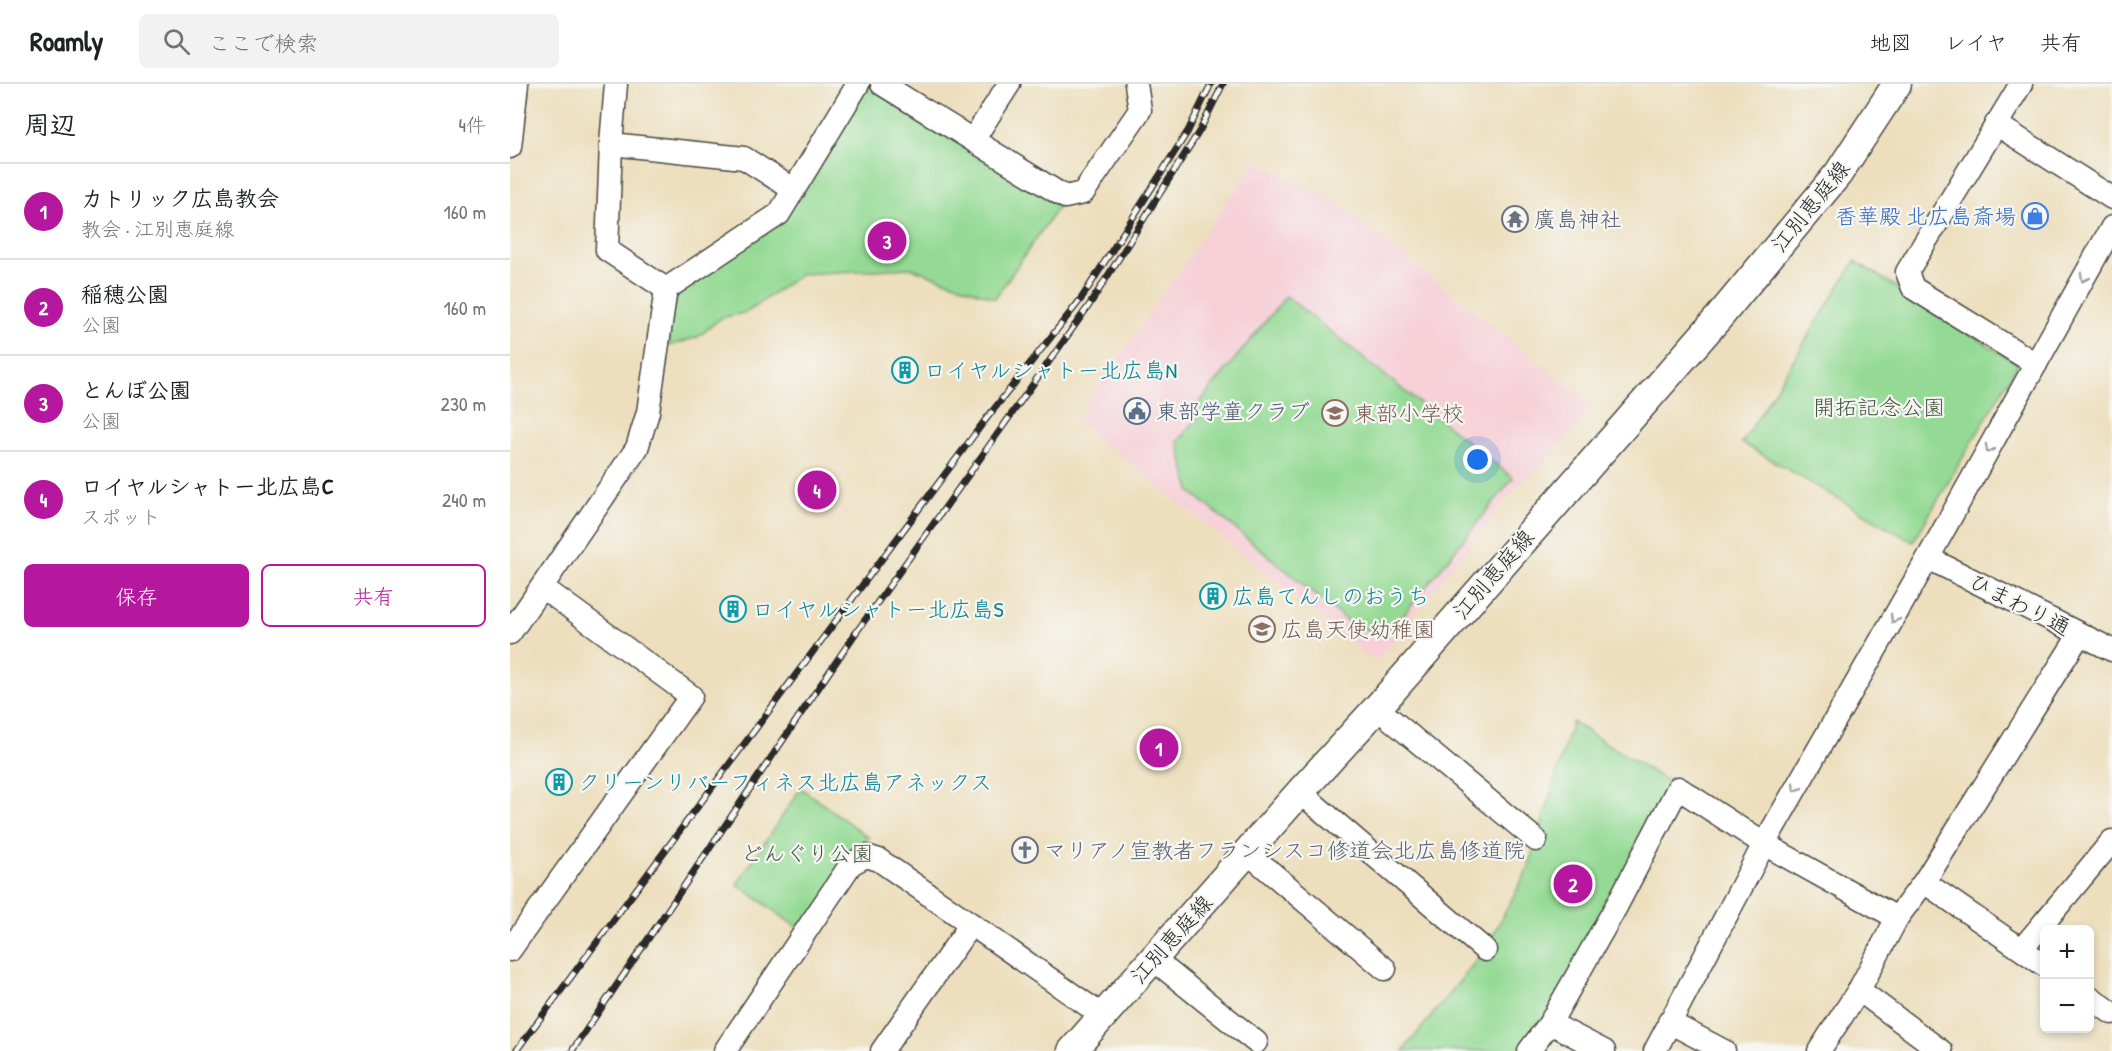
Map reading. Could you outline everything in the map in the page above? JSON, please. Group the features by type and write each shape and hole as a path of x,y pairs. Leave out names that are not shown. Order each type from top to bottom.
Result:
{"main road":[{"name":"江別恵庭線","path":"1072,1051 1377,708 1720,316 1839,174 1897,84"}],"street":[{"path":"510,147 518,84"},
{"path":"616,84 607,250 666,289"},
{"path":"510,633 637,448 648,412 666,289 779,214 858,84"},
{"path":"882,84 1065,197 1083,193 1140,110 1136,84"},
{"path":"973,140 1009,84"},
{"path":"2021,84 1907,272 1913,288 2036,364"},
{"path":"1996,124 2112,198"},
{"path":"611,144 744,158 794,190"},
{"path":"1655,1051 1764,843 1928,558 2112,227"},
{"name":"ひまわり通","path":"1928,558 2112,650"},
{"path":"510,950 691,696 542,587"},
{"path":"1819,1051 1859,990 1897,918 1924,882 2080,634"},
{"path":"1377,708 1536,840"},
{"path":"1529,1051 1550,1023 1617,905 1678,788 1764,843 1897,918"},
{"path":"1300,792 1485,950"},
{"path":"2022,949 2112,842"},
{"path":"1248,853 1385,969"},
{"path":"736,1048 851,864 866,856 879,860 1103,1016"},
{"path":"1924,882 2040,962"},
{"path":"882,1051 971,924"},
{"path":"1153,959 1256,1042"},
{"path":"1859,990 1941,1051"},
{"path":"2094,1000 2112,1013"},
{"path":"1669,1022 1724,1051"},
{"path":"1550,1023 1604,1051"}],"shaded area":[{"name":"東部小学校","path":"1255,161 1336,202 1594,406 1554,454 1537,471 1524,478 1376,662 1076,420"}],"green space":[{"path":"858,84 882,84 1065,197 995,298 911,268 801,274 747,312 721,318 698,337 669,346 666,289 779,214"},
{"name":"開拓記念公園","path":"1855,261 2018,364 1913,542 1742,443"},
{"path":"1286,296 1513,478 1394,627 1358,630 1190,491 1178,442 1198,417 1192,412"},
{"path":"1572,722 1678,788 1529,1051 1403,1051 1485,950 1529,867"},
{"name":"どんぐり公園","path":"801,788 869,838 802,931 737,884"}],"railway":[{"path":"516,1051 983,423 1081,299 1188,131 1211,84"},
{"path":"572,1051 855,634 1090,304 1200,130 1223,84"}],"place":[{"name":"香華殿 北広島斎場","path":"2035,216"},
{"name":"廣島神社","path":"1515,219"},
{"name":"とんぼ公園","path":"887,241"},
{"name":"ロイヤルシャトー北広島N","path":"905,370"},
{"name":"東部学童クラブ","path":"1137,411"},
{"name":"東部小学校","path":"1335,413"},
{"name":"ロイヤルシャトー北広島C","path":"817,490"},
{"name":"広島てんしのおうち","path":"1213,596"},
{"name":"ロイヤルシャトー北広島S","path":"733,609"},
{"name":"広島天使幼稚園","path":"1262,629"},
{"name":"カトリック広島教会","path":"1159,748"},
{"name":"クリーンリバーフィネス北広島アネックス","path":"559,782"},
{"name":"マリアノ宣教者フランシスコ修道会北広島修道院","path":"1025,850"},
{"name":"稲穂公園","path":"1573,884"}]}
